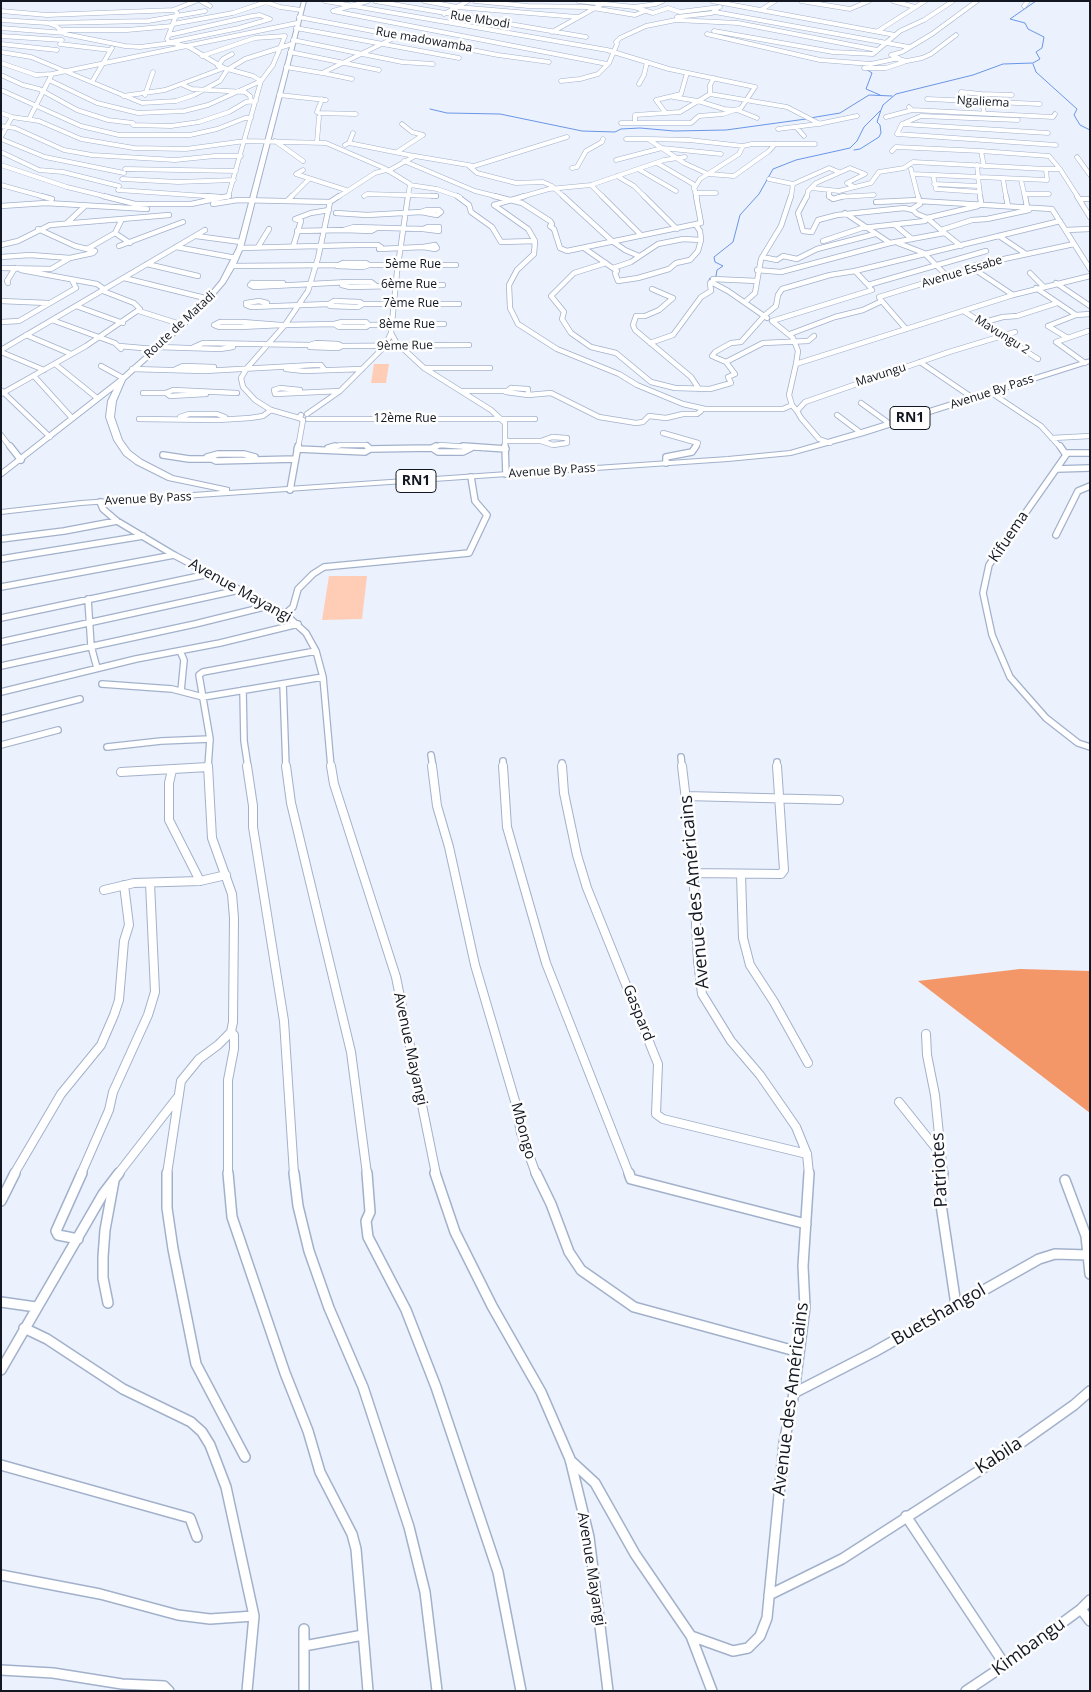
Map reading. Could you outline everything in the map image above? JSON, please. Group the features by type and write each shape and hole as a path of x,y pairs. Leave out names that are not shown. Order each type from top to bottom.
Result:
{"highway":[{"name":"Route de Matadi","path":"1,475 123,378 183,325 209,299 232,266 252,201 304,1"},
{"name":"Avenue By Pass","path":"1,512 100,502 666,464 791,453 830,443 1087,362"},
{"path":"123,378 112,401 110,410 112,425 120,445 139,462 171,478 190,483 252,492"},
{"path":"185,496 191,490 190,483"}],"street":[{"path":"1,11 47,15 173,10 196,1"},
{"path":"201,1 210,6"},
{"path":"325,1 622,53 687,73 755,86 748,101 737,110 718,115 699,116 691,123 621,123"},
{"path":"368,1 333,11 607,64"},
{"name":"Rue Mbodi","path":"375,1 586,37"},
{"path":"424,1 457,7 577,17"},
{"path":"322,73 431,21 468,1"},
{"path":"475,1 596,8 635,14 645,11"},
{"path":"578,1 634,7 656,13 668,8 680,12 693,8 721,5 761,10 895,35"},
{"path":"634,7 656,4 663,1"},
{"path":"712,1 721,5"},
{"path":"761,10 775,1"},
{"path":"801,1 850,9 868,1"},
{"path":"893,1 915,7"},
{"path":"878,31 925,1"},
{"path":"714,30 833,52 874,54 895,35 909,26 924,20 952,1"},
{"path":"897,59 891,55 902,52 932,34 977,1"},
{"path":"1024,6 1028,1"},
{"path":"48,23 65,33 127,30 173,25 225,15 264,2 280,7 301,10"},
{"path":"510,56 604,3"},
{"path":"716,12 721,5"},
{"path":"170,42 167,39 178,12 173,10"},
{"path":"1,20 48,23 127,22 176,17 205,11"},
{"path":"676,20 675,17 716,12 909,47"},
{"path":"1,28 65,33 125,46 140,47 233,29 270,19 260,15 252,16 169,35"},
{"path":"561,80 592,76 604,69 614,52 616,42 634,30 676,20 738,23 877,50"},
{"path":"1,63 36,74 52,74 298,23 380,44 459,58"},
{"name":"Rue madowamba","path":"298,23 398,36 548,62"},
{"path":"54,54 65,33"},
{"path":"707,34 836,62 870,64 897,59 907,61"},
{"path":"863,67 876,69 890,68 930,54 956,35"},
{"path":"1,36 61,42 110,50"},
{"path":"49,80 97,103 138,113 164,113 195,109 261,81 274,65 284,36 255,38 202,56"},
{"path":"170,42 187,46 218,66 253,76 261,81"},
{"path":"123,96 165,90 183,85 225,69 249,57 293,42 402,62 432,64"},
{"path":"92,82 116,43"},
{"path":"1,44 57,50"},
{"path":"1,52 31,57 53,65 142,104 176,101 204,90 222,80 225,69"},
{"path":"290,52 379,70"},
{"path":"218,66 223,59 232,54"},
{"path":"52,59 53,65"},
{"path":"639,84 644,75 647,62"},
{"path":"286,67 352,80"},
{"path":"123,146 142,104 153,72"},
{"path":"665,112 656,100 673,97 682,92 687,73"},
{"path":"29,119 52,74"},
{"path":"1,75 43,91 78,110 108,120 133,124 171,126 198,122 229,112 251,101 256,101"},
{"path":"710,94 710,85 714,78"},
{"path":"1,152 39,170 63,172 119,188 229,197 261,81"},
{"path":"183,85 192,89 248,93 251,101"},
{"path":"1,90 81,126 102,132 129,135 190,135 217,130 245,118 251,118"},
{"path":"961,92 1012,95"},
{"path":"635,122 635,116 680,112 710,94 787,107 820,124"},
{"path":"981,94 984,113"},
{"path":"279,95 324,100 317,112 356,114"},
{"path":"673,97 698,101 724,109 737,110 757,118"},
{"name":"Ngaliema","path":"927,99 1040,104"},
{"path":"1020,104 1018,117 1021,142"},
{"path":"886,117 910,108 1018,117"},
{"path":"1,113 12,117 29,119 81,139 134,148 177,150 245,141 317,142 341,148 410,185 437,188 460,198 469,205 471,212 492,227 501,242 535,241"},
{"path":"1055,114 1053,117 921,116 902,124 898,131 899,136 943,137 1056,145"},
{"path":"778,130 858,116"},
{"path":"12,117 1,138 45,157 125,171 236,171"},
{"path":"317,142 319,117"},
{"path":"397,152 424,135 412,132 402,124"},
{"path":"902,124 1048,133"},
{"path":"1,126 16,128 64,150 92,155 175,160 215,156 240,156"},
{"path":"943,137 942,131 945,126"},
{"path":"796,127 804,136"},
{"path":"341,148 348,143 353,133"},
{"path":"348,143 469,166 493,161 567,137"},
{"path":"956,150 960,138"},
{"path":"572,168 577,167 586,151 600,144 603,139"},
{"path":"626,139 689,140 743,146 752,144 815,144"},
{"path":"648,139 684,163 708,174 736,176 769,151 775,144"},
{"path":"275,141 303,161"},
{"path":"695,191 700,179 739,154 743,146"},
{"path":"892,151 896,147 1049,156 1060,169 1090,217"},
{"path":"114,199 134,148"},
{"path":"616,160 662,148 721,154"},
{"path":"981,152 984,166"},
{"path":"1,204 39,203 160,210 238,200 330,202 375,173 387,171 414,156"},
{"path":"685,157 657,163 591,185 557,190 549,189 494,205 528,229 535,241 534,254 518,270 509,286 510,308 516,321 557,349 619,374 648,390 701,408 783,409 792,406"},
{"path":"1077,157 1090,175"},
{"path":"404,161 475,191 522,203 550,221 552,224 550,226 554,229 560,248 567,251 696,225 701,221 695,191 688,180 657,163"},
{"path":"811,188 836,192 870,184 879,172 925,162 1060,169"},
{"path":"910,164 919,201 919,205 912,207 913,210"},
{"path":"1,165 50,182 136,204 198,203 221,197"},
{"path":"977,165 980,204"},
{"path":"469,166 477,173 516,184 543,182 557,190 612,241 625,250 640,256"},
{"path":"769,179 793,184 829,168 839,172"},
{"path":"854,187 847,183 865,174 850,168 821,179 807,192 806,201 798,213 803,231 812,232 818,220 845,212 906,208 927,218 961,246"},
{"path":"638,169 676,192"},
{"path":"912,174 1046,181 1046,169"},
{"path":"302,170 296,174 346,190"},
{"path":"933,175 936,189 980,192"},
{"path":"617,176 634,186 677,229"},
{"path":"122,179 178,182 234,180"},
{"path":"287,202 309,179"},
{"path":"1003,179 1008,206"},
{"path":"1020,180 1027,207"},
{"path":"745,302 755,293 757,270 770,240 781,226 792,194 793,184"},
{"path":"870,184 875,189 874,194 880,210"},
{"path":"934,184 979,186"},
{"path":"290,490 304,418 362,369 385,346 391,333 393,304 404,229 406,196 410,185"},
{"path":"591,185 641,235"},
{"path":"1,186 52,199 1,204"},
{"path":"829,190 829,197 833,198 874,194"},
{"path":"695,191 716,193"},
{"path":"1024,194 1049,194"},
{"path":"91,202 104,196"},
{"path":"384,196 436,196"},
{"path":"1079,199 1090,199"},
{"path":"876,202 919,201 1038,208"},
{"path":"139,418 250,418 263,416 270,409 243,387 241,380 247,368 299,304 310,284 323,247 324,230 330,202"},
{"path":"823,242 866,228 925,221 927,218 980,204"},
{"path":"67,223 85,206"},
{"path":"757,270 781,272 890,243 942,232 972,220 1052,207 1090,269"},
{"path":"293,247 301,221 295,219 311,213 421,212"},
{"path":"845,212 890,243"},
{"path":"1,245 18,242 38,229 67,223 121,221 168,215"},
{"path":"87,249 115,233 121,221"},
{"path":"606,263 572,274 551,296 564,312 562,319 571,333 590,347 616,353 651,382 675,388 710,389 732,382 728,378 735,373 726,362 712,356 730,343 742,342 764,316 776,306 778,295 782,289 830,274 855,272 924,253 961,246 1060,221"},
{"path":"119,246 183,222"},
{"path":"584,248 613,268 617,272 615,273 619,281 646,276 669,269 676,263 690,260 698,251 701,240 700,231 696,225"},
{"path":"895,225 912,239"},
{"path":"297,231 344,230 354,227 423,229"},
{"path":"1,268 51,269 70,258 94,252 75,246 38,229"},
{"path":"258,247 269,229"},
{"path":"1066,230 1090,229"},
{"path":"1,351 205,230"},
{"path":"115,233 130,243"},
{"path":"648,234 658,244"},
{"path":"762,257 777,260 783,256 797,259 817,249 875,234"},
{"path":"196,236 258,247 350,247 375,250 381,247 423,247"},
{"path":"999,236 1026,254"},
{"path":"613,268 632,262 655,248 658,244 683,239 701,240"},
{"path":"897,242 924,253 948,276"},
{"name":"Avenue Essabe","path":"790,334 835,317 863,310 880,300 971,267 1074,244"},
{"path":"176,247 236,258"},
{"path":"868,285 986,251"},
{"path":"1,257 44,256 70,258"},
{"path":"147,264 198,276"},
{"name":"5ème Rue","path":"232,266 337,266 343,268 369,265 456,265"},
{"path":"971,267 1013,295"},
{"path":"14,268 97,284 104,290 140,307 139,311"},
{"path":"8,283 7,281 14,268"},
{"path":"855,272 906,330"},
{"path":"1030,273 1044,286"},
{"path":"796,364 1036,288 1090,276"},
{"path":"124,278 209,299"},
{"path":"1,322 19,321 51,303 76,288 72,280"},
{"path":"712,281 757,281"},
{"path":"650,344 673,334 700,297 711,291 712,281"},
{"path":"712,281 790,334 798,351 790,395 792,406 819,439 830,443"},
{"path":"257,282 283,284 269,287 250,285 257,282"},
{"path":"1056,283 1090,306"},
{"name":"6ème Rue","path":"283,284 342,284 358,287 374,285 444,285"},
{"path":"652,288 673,298 659,310 648,313 645,316 636,316 634,318 635,330 691,377 699,389"},
{"path":"1036,288 1076,315"},
{"path":"772,321 872,290"},
{"path":"1,301 51,303"},
{"path":"981,323 1003,317 1017,316 1058,303"},
{"name":"7ème Rue","path":"267,304 329,304 334,307 358,307 363,304 460,304"},
{"path":"76,306 122,323"},
{"path":"50,437 45,430 24,414 2,392 55,364 139,311"},
{"path":"139,311 183,325"},
{"name":"Mavungu 2","path":"965,312 1038,359"},
{"path":"1066,337 1048,325 1076,315 1090,314"},
{"path":"52,320 120,347 155,348"},
{"path":"220,322 250,324 219,328 214,325 220,322"},
{"name":"8ème Rue","path":"250,324 334,324 339,327 366,327 369,325 444,324"},
{"path":"1087,362 1056,342 1088,331"},
{"name":"Mavungu","path":"797,411 802,404 809,400 1015,332"},
{"path":"391,333 396,342 424,368 492,410 502,419 506,427 506,474"},
{"path":"26,335 71,354"},
{"path":"726,362 746,350 763,343 793,340 808,341 814,336"},
{"name":"9ème Rue","path":"155,348 194,347 198,349 220,349 231,346 310,345 312,348 338,348 342,346 469,345"},
{"path":"1,351 44,370"},
{"path":"920,362 973,398"},
{"path":"55,364 97,398"},
{"path":"101,366 123,378"},
{"path":"132,369 176,369 184,371 212,368 288,368 319,371 324,369 362,369"},
{"path":"424,368 490,368"},
{"path":"34,376 72,418"},
{"path":"460,391 506,391 511,388 525,388 529,390 528,395 551,394 599,417 636,423 643,422 649,416 666,418 683,414 697,414 701,412 701,408"},
{"path":"274,390 275,394 297,391 338,391"},
{"path":"143,393 166,393 170,396 247,391"},
{"path":"990,392 1031,418 1066,452 1090,453"},
{"path":"861,403 890,424"},
{"name":"12ème Rue","path":"270,409 304,418 536,418"},
{"path":"837,415 861,433"},
{"path":"663,433 698,443 692,452 666,457 666,464"},
{"path":"1,435 22,460"},
{"path":"1052,438 1090,436"},
{"path":"506,440 541,441"},
{"path":"297,448 330,448 339,452 366,452 370,449 432,448 440,445 467,445 472,448 506,448"},
{"name":"Kifuema","path":"1066,452 1057,469 989,565 983,593 992,635 1010,677 1046,718 1078,744 1090,747"},
{"path":"163,455 212,458"},
{"path":"192,457 212,458 216,461 243,461 251,458 295,458"},
{"path":"1057,469 1090,468"},
{"path":"285,614 293,608 298,589 324,567 469,553 487,515 475,501 471,477"},
{"path":"1056,535 1078,492 1090,486"},
{"name":"Avenue Mayangi","path":"100,502 103,509 118,521 174,555 285,614 298,624 316,651 323,677 329,756 334,784 396,977 437,1181 455,1232 492,1306 541,1392 570,1459 589,1537 608,1691"},
{"path":"1,539 64,531 118,521"},
{"path":"1,559 143,536"},
{"path":"1,587 174,555"},
{"path":"1,618 209,574"},
{"path":"1,642 239,590"},
{"path":"88,599 91,646 97,668"},
{"path":"1,666 195,624 268,606"},
{"path":"1,692 97,668 245,638 298,624"},
{"path":"180,651 184,660 180,691"},
{"path":"245,1457 196,1364 182,1299 167,1208 167,1165 177,1098 185,1075 199,1059 218,1045 231,1032 233,1022 234,918 232,894 212,838 208,767 210,739 199,675 200,673 316,651"},
{"path":"102,684 162,688 203,697 323,677"},
{"path":"283,684 286,770 292,803 351,1052 366,1161 370,1212 366,1221 368,1237 406,1310 439,1396 498,1572 521,1691"},
{"path":"243,690 244,741 253,806 253,827 284,1021 290,1136 298,1206 309,1251 330,1308 363,1386 388,1457 417,1554 425,1592 437,1691"},
{"path":"1,719 80,699"},
{"path":"1,745 58,730"},
{"path":"107,747 161,741 210,739"},
{"name":"Mbongo","path":"431,755 437,806 449,847 475,965 515,1101 521,1133 530,1161 551,1204 569,1252 581,1270 634,1307 799,1352"},
{"name":"Avenue des Américains","path":"681,757 694,873 698,961 702,994 731,1041 760,1075 796,1127 807,1154 810,1181 803,1266 805,1306 794,1393 784,1443 767,1618 760,1636 748,1648 733,1651 691,1636"},
{"path":"503,761 507,827 546,963 631,1178 806,1224"},
{"path":"694,873 777,875 781,874 784,870 777,762"},
{"name":"Gaspard","path":"562,763 564,793 577,855 587,888 658,1064 656,1114 663,1119 807,1154"},
{"path":"121,772 208,767"},
{"path":"172,770 169,783 168,814 174,833 200,880"},
{"path":"686,796 839,800"},
{"path":"741,874 743,938 750,965 774,1002 808,1063"},
{"path":"104,890 124,885 200,880 226,875"},
{"path":"78,1239 58,1235 56,1231 109,1110 113,1092 148,1015 155,992 150,883"},
{"path":"1,1201 14,1174 61,1094 101,1045 114,1015 119,1000 124,941 129,925 124,885"},
{"path":"231,1032 234,1035 234,1049 228,1080 228,1175 232,1217 285,1373 308,1431 320,1472 352,1534 356,1549 368,1691"},
{"name":"Patriotes","path":"926,1034 927,1055 935,1095 943,1174 940,1198 953,1284 960,1303"},
{"path":"1,1370 36,1307 114,1179 177,1098"},
{"path":"899,1102 940,1154"},
{"path":"108,1303 103,1278 103,1257 105,1230 114,1179"},
{"path":"1065,1180 1086,1236 1090,1274"},
{"name":"Buetshangol","path":"794,1393 874,1352 1047,1256 1088,1255"},
{"path":"1,1302 36,1307"},
{"path":"24,1328 54,1344 113,1384 191,1422 202,1432 210,1445 226,1487 254,1616 247,1691"},
{"name":"Kabila","path":"769,1595 842,1559 1005,1454 1074,1406 1090,1391"},
{"path":"570,1459 594,1482 635,1554 691,1636 712,1691"},
{"path":"1,1465 190,1518 196,1537"},
{"path":"906,1516 1005,1665"},
{"path":"1,1575 100,1594 178,1615 210,1619 254,1616"},
{"name":"Kimbangu","path":"966,1691 1005,1665 1081,1609 1090,1600"},
{"path":"1081,1609 1090,1620"},
{"path":"304,1629 304,1691"},
{"path":"304,1646 364,1635"},
{"path":"1,1670 53,1673 122,1684 164,1686 169,1691"}],"shaded area":[{"path":"374,364 389,364 386,383 371,383"},
{"path":"329,576 367,576 362,619 322,620"},
{"path":"1020,969 1090,971 1090,1113 918,981"}],"waterway":[{"path":"854,150 860,149 879,137 881,133 880,125 877,122 881,110 883,105 896,94 973,75 1003,64 1033,63 1040,59 1036,52 1042,48 1044,37 1028,29 1025,23 1010,19 1036,1"},
{"path":"862,64 863,67 872,73 866,89 880,95"},
{"path":"1033,64 1036,72 1077,109 1074,115 1080,125 1090,130"},
{"path":"810,118 840,113 869,95 892,96"},
{"path":"430,109 447,113 500,114 582,131 615,132 621,129 640,128 674,131 726,130 806,119"},
{"path":"711,282 709,279 716,276 717,270 723,266 715,262 714,257 733,242 740,215 759,194 773,169 796,160 850,148 857,141 864,127 880,111"}]}
